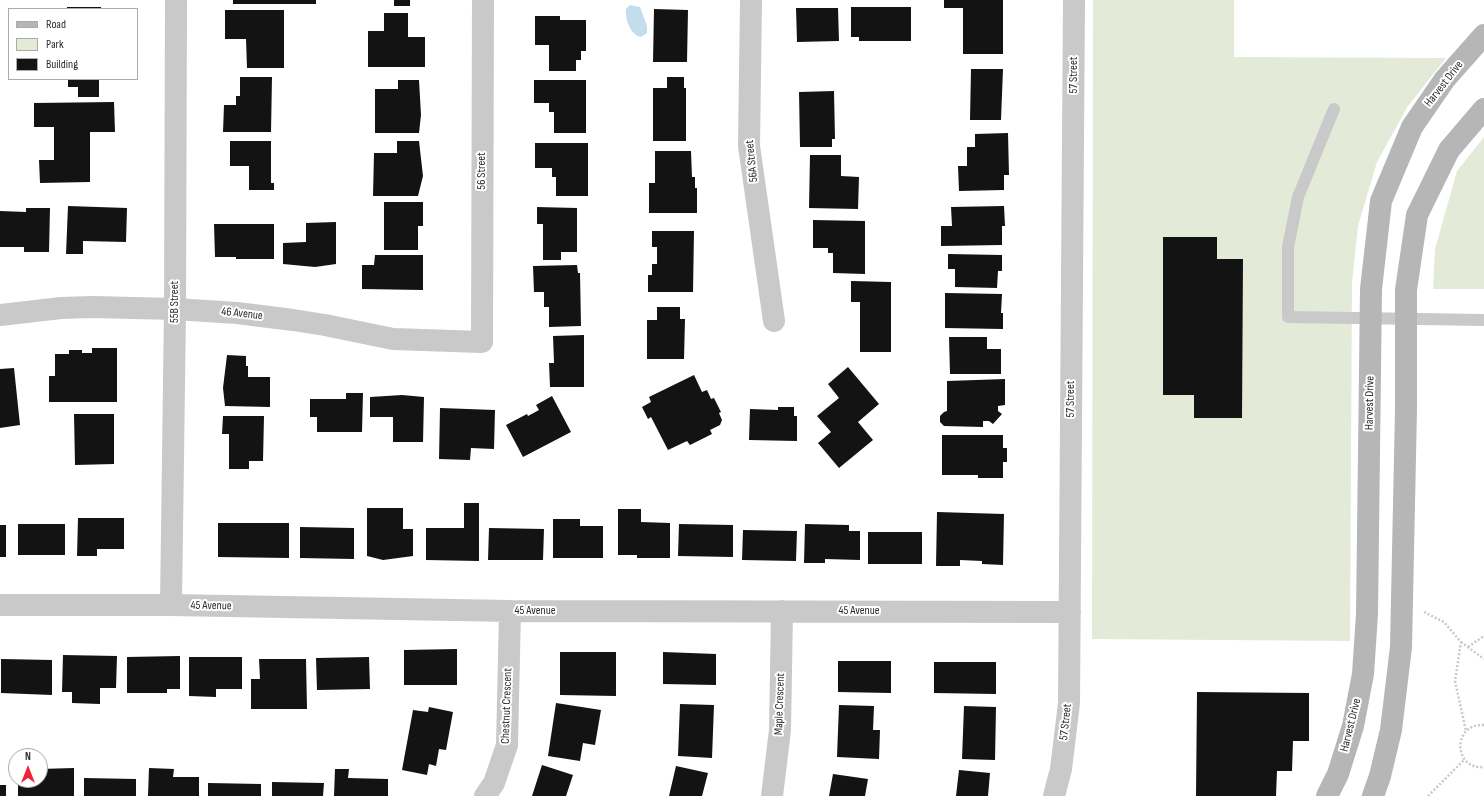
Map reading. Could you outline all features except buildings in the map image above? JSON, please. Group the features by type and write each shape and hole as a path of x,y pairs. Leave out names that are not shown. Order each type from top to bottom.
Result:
{"street":[{"name":"55B Street","path":"171,605 175,309 176,0"},
{"name":"56 Street","path":"482,342 483,0"},
{"name":"56A Street","path":"751,0 749,146 774,321"},
{"name":"57 Street","path":"1054,796 1061,770 1069,703 1074,0"},
{"name":"Harvest Drive","path":"1333,794 1353,726 1363,674 1367,614 1371,289 1381,201 1412,126 1445,79 1484,36"},
{"path":"1373,796 1380,776 1391,730 1401,647 1406,417 1406,290 1417,215 1449,150 1484,108"},
{"name":"46 Avenue","path":"0,315 32,310 84,307 175,309 237,313 293,320 393,339 482,342"},
{"name":"45 Avenue","path":"0,605 171,605 510,611 1070,612"},
{"name":"Chestnut Crescent","path":"485,796 494,782 507,745 510,611"},
{"name":"Maple Crescent","path":"772,796 780,730 782,611"}],"lane":[{"path":"1334,109 1298,197 1288,247 1288,317 1484,320"}],"path":[{"path":"1402,602 1444,622 1461,642 1484,660"},
{"path":"1468,647 1484,636"},
{"path":"1461,642 1455,681 1466,731"},
{"path":"1484,725 1472,726 1466,731 1460,742 1460,748 1464,760 1475,767 1484,767"},
{"path":"1428,796 1464,760"}],"green space":[{"path":"1093,0 1234,0 1234,57 1446,58 1408,106 1377,162 1358,226 1352,283 1350,641 1092,639"},
{"path":"1484,137 1484,289 1433,289 1435,249 1457,171"}],"water":[{"path":"630,5 640,7 647,26 647,33 641,37 637,36 631,30 627,22 626,9"}]}
